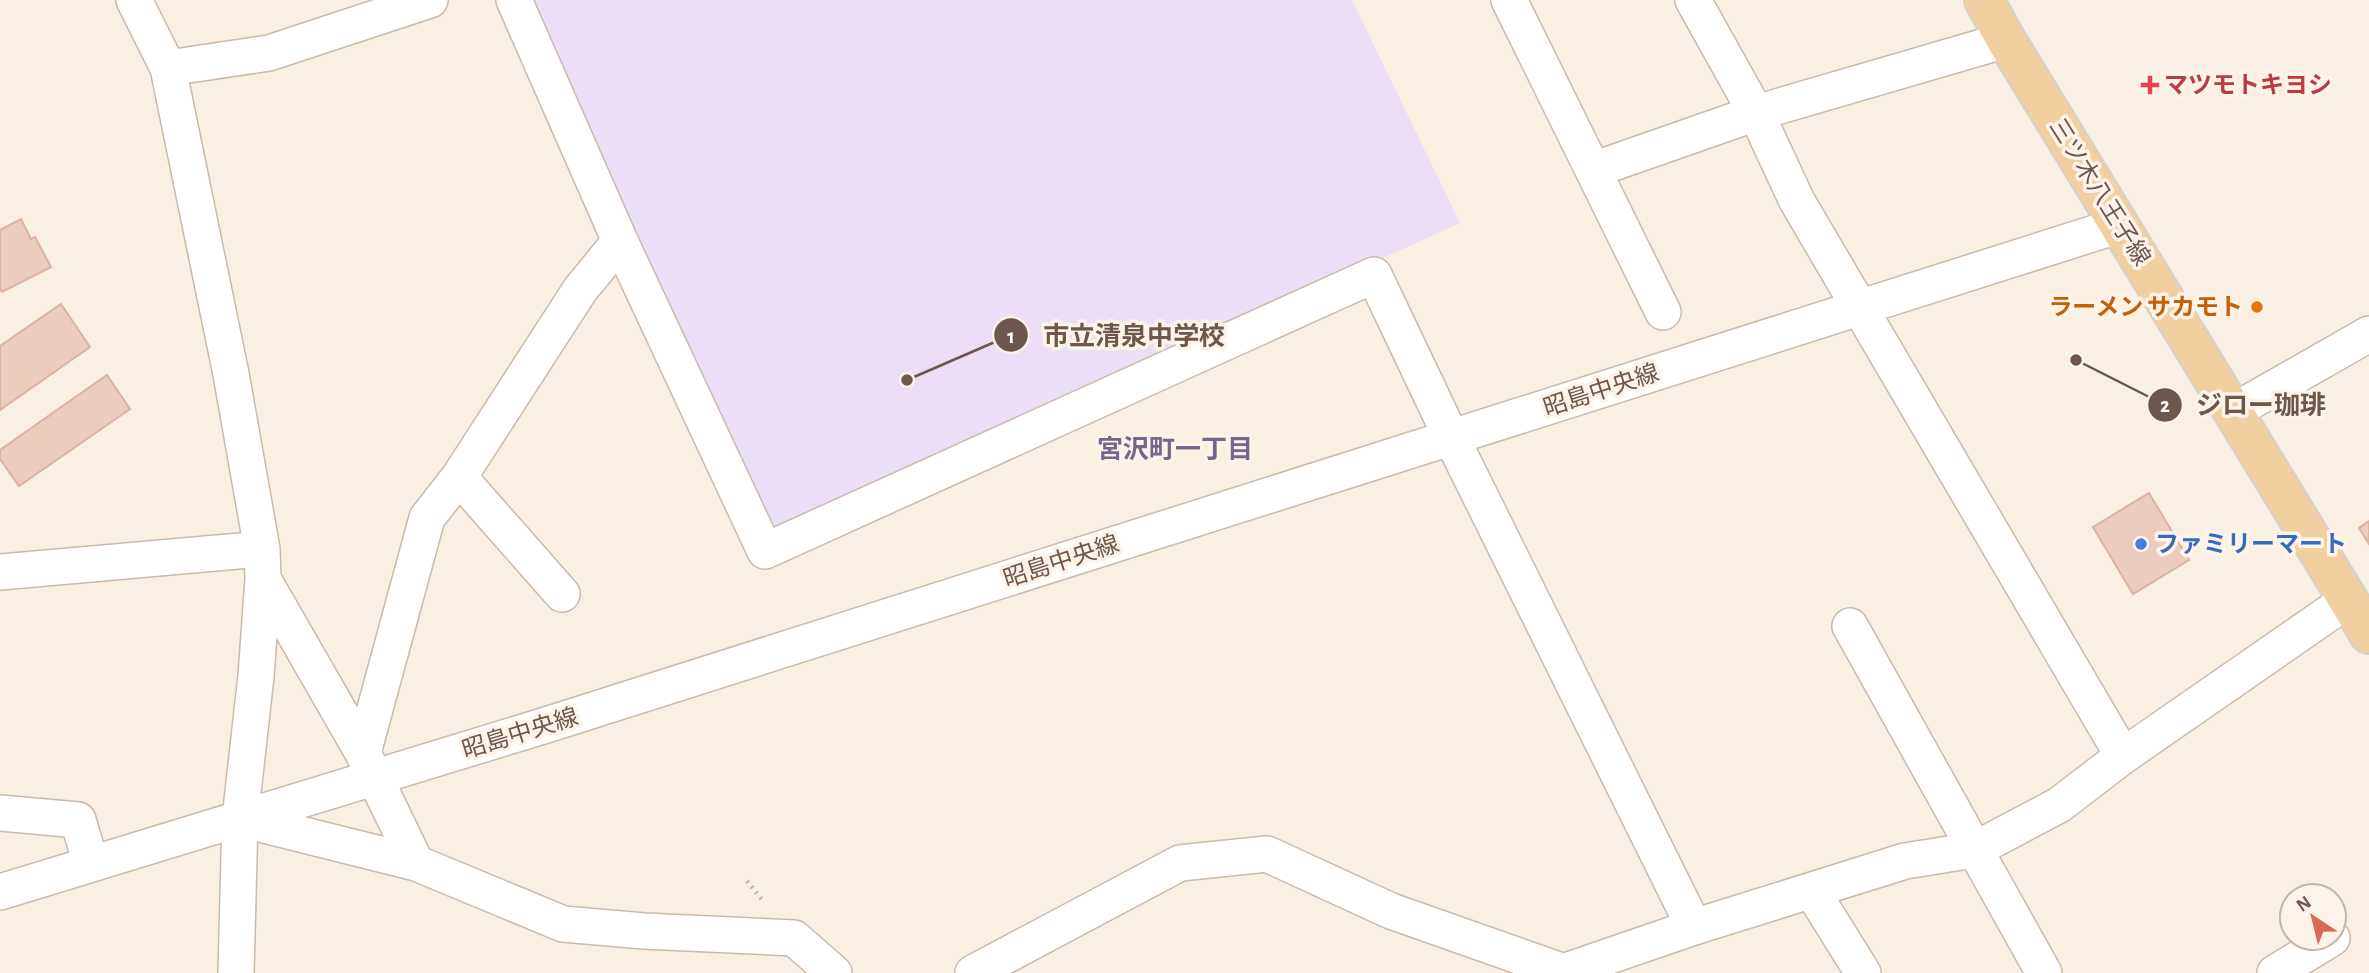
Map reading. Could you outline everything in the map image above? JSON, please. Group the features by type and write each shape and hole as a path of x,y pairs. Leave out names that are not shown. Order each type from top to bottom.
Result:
{"main road":[{"name":"三ツ木八王子線","path":"1984,0 2369,634"}],"street":[{"path":"134,0 168,68 231,374 263,564 256,676 240,818 236,973"},
{"path":"168,68 270,53 430,0"},
{"path":"514,0 620,240 765,551 1374,275 1451,437 1694,927"},
{"path":"1509,0 1663,312"},
{"path":"1693,0 1756,113 1797,201 2123,756"},
{"path":"1593,170 1756,113 2006,40"},
{"name":"昭島中央線","path":"0,892 240,818 369,765 1451,437 2120,225"},
{"path":"369,765 428,518 459,477 580,290 620,240"},
{"path":"2234,411 2369,334"},
{"path":"459,477 562,594"},
{"path":"0,572 263,564"},
{"path":"263,564 369,765 416,863"},
{"path":"973,973 1181,863 1267,854 1391,911 1562,972 1694,927 1905,861 1974,850 2059,805 2123,756 2348,600"},
{"path":"1850,626 2044,973"},
{"path":"0,813 78,820 92,864"},
{"path":"240,818 416,863 563,924 793,938 834,973"},
{"path":"1812,891 1863,973"},
{"path":"2275,973 2309,952"}],"shaded area":[{"path":"526,0 1352,0 1460,223 770,537"}],"building":[{"path":"21,219 31,239 35,237 51,267 2,292 0,230"},
{"path":"61,304 90,347 0,410 0,346"},
{"path":"107,375 130,409 19,486 0,459 0,450"},
{"name":"ファミリーマート","path":"2149,493 2189,560 2133,594 2093,527"},
{"path":"2369,521 2369,544 2359,528"}],"place":[{"name":"マツモトキヨシ","path":"2150,85"},
{"name":"ラーメン サカモト","path":"2257,307"},
{"name":"ジロー珈琲","path":"2076,360"},
{"name":"市立清泉中学校","path":"907,380"},
{"name":"ファミリーマート","path":"2141,544"}],"district":[{"name":"宮沢町一丁目","path":"1175,449"}]}
